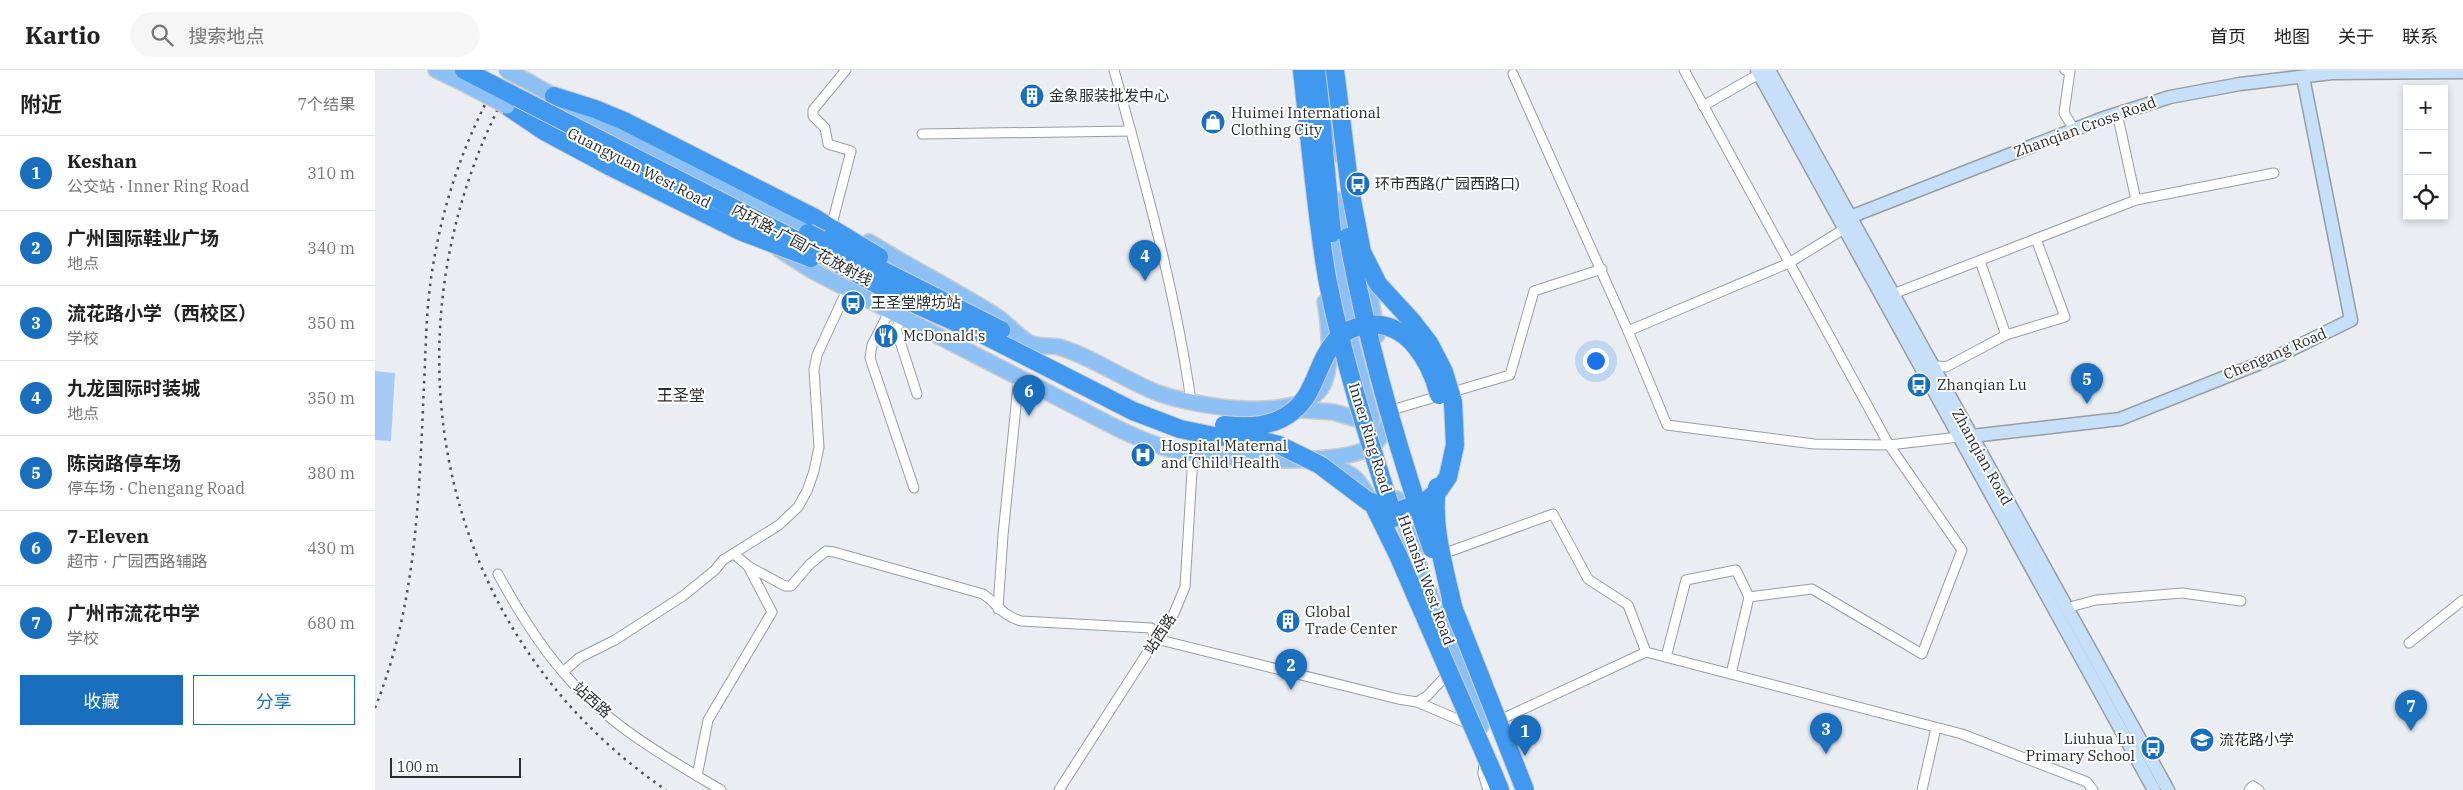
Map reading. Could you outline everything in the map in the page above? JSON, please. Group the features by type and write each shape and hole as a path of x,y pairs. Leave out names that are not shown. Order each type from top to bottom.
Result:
{"highway":[{"name":"内环路-广园广花放射线","path":"489,70 1148,405 1182,417 1217,424 1257,426 1286,416 1294,411 1307,394 1336,339 1351,329 1364,326 1391,327 1411,340 1426,363 1438,393"},
{"name":"Inner Ring Road","path":"1302,70 1317,205 1328,281 1345,356 1383,418 1397,525 1500,790"},
{"path":"1317,70 1337,271 1383,418"},
{"name":"Inner Ring Road","path":"1327,70 1344,216 1361,305 1397,442 1454,612 1525,790"},
{"name":"内环路-广园广花放射线","path":"464,77 788,236 854,282 899,308 980,333 1148,418 1180,429 1213,436 1260,440 1288,449 1320,465 1357,494 1381,508 1399,511 1420,505 1433,496 1444,484 1452,466 1455,434 1453,402 1444,372 1429,343 1413,321 1378,284 1362,252 1348,183 1335,70"},
{"path":"554,96 595,109 657,138 815,218 981,320"},
{"path":"507,106 544,131 611,167 739,230 854,282"},
{"path":"899,308 933,320 981,346 1139,424 1178,438 1208,444 1309,452 1346,469 1363,488 1379,515 1491,770"},
{"name":"Inner Ring Road","path":"1438,393 1444,434 1436,515 1454,612"}],"main road":[{"name":"Guangyuan West Road","path":"436,70 464,77 507,106 559,128 1002,348 994,363"},
{"name":"Guangyuan West Road","path":"506,70 600,122 818,232 1032,344"},
{"path":"1277,409 1293,405 1317,394 1326,376 1329,330 1307,197 1295,70"},
{"name":"Huanshi West Road","path":"1311,70 1325,195 1348,327 1383,418"},
{"name":"Huanshi West Road","path":"1327,70 1338,113 1333,164 1339,213 1350,279 1383,418 1433,602 1457,665 1491,770 1506,790"},
{"path":"1343,70 1338,113 1370,302 1383,418 1532,790"},
{"path":"554,96 589,102 627,115 833,220 991,313 1032,344 1059,347 1152,390 1191,401 1333,412 1383,418"},
{"path":"1307,197 1325,195"},
{"path":"1339,213 1356,212"},
{"path":"745,221 785,255 854,282"},
{"path":"818,232 861,238"},
{"path":"899,308 994,363 1130,434 1160,446 1193,455 1280,460 1339,468 1357,478 1365,488 1442,675 1464,722 1491,770"},
{"path":"1280,460 1349,454 1369,448 1383,418"},
{"path":"1404,579 1413,534"},
{"name":"Huanshi West Road","path":"1413,534 1517,790"}],"street":[{"path":"833,220 851,151 828,144 825,128 813,116 813,110 846,70"},
{"path":"1114,70 1165,271 1186,367 1191,401"},
{"path":"1684,70 1889,445 1962,550 1923,654 1813,589 1749,597"},
{"path":"2065,70 2070,71 2064,113 2075,129"},
{"path":"1703,106 1762,71"},
{"name":"Zhanqian Road","path":"1762,71 1850,217 1893,294 1926,367"},
{"name":"Zhanqian Road","path":"1762,71 1844,229 2066,608 2168,790"},
{"name":"Zhanqian Cross Road","path":"1850,217 2117,113 2188,93 2303,77 2364,72 2462,74"},
{"path":"1513,74 1602,269 1667,425 1814,444 1889,445 1965,436"},
{"name":"Chengang Road","path":"1965,436 2121,418 2278,356 2351,320 2303,77"},
{"path":"2117,113 2136,200"},
{"path":"922,134 1131,131"},
{"path":"1893,294 2136,200 2274,173"},
{"path":"1628,331 1789,262 1844,229 1850,217"},
{"path":"1926,367 1946,366 2006,335 2065,317 2036,239"},
{"path":"1980,261 2006,335"},
{"path":"1383,418 1510,376 1534,291 1602,269"},
{"path":"563,672 579,658 615,640 683,596 715,570 723,560 779,525 798,507 807,491 819,447 814,370 817,355 854,282"},
{"path":"899,308 896,329 917,394"},
{"path":"899,308 872,345 870,358 913,488"},
{"path":"998,610 1003,535 1019,376"},
{"name":"Zhanqian Road","path":"1965,436 2154,790"},
{"name":"站西路","path":"1059,790 1156,639 1172,618 1185,587 1193,455"},
{"path":"1439,555 1553,514 1588,579 1628,605 1646,652"},
{"path":"734,554 749,566 785,586 791,586 810,564 826,551 834,552 983,594 998,610 1010,618 1021,621 1151,628 1156,639 1417,702 1464,722"},
{"path":"697,776 708,720 771,612 749,566"},
{"path":"1666,657 1686,580 1736,570 1749,597 1731,674"},
{"name":"站西路","path":"498,574 523,619 563,672 621,726 658,753 721,790"},
{"path":"1404,579 1433,602"},
{"path":"2066,608 2096,600 2182,593 2241,601"},
{"path":"2409,643 2463,600"},
{"path":"1503,719 1646,652 1962,734 2087,782 2093,790"},
{"path":"1417,702 1427,696 1442,675 1457,665"},
{"path":"1922,790 1936,728"},
{"path":"1488,790 1491,770"},
{"path":"2249,790 2253,786 2259,790"}],"shaded area":[{"path":"375,371 395,373 391,441 375,440"}],"railway":[{"path":"375,708 389,669 408,589 420,468 427,314 437,245 458,167 479,118 504,70"},
{"path":"519,70 474,164 448,263 439,362 449,460 476,555 522,643 585,722 666,790"}],"place":[{"name":"金象服装批发中心","path":"1032,96"},
{"name":"Huimei International Clothing City","path":"1213,122"},
{"name":"环市西路(广园西路口)","path":"1358,184"},
{"name":"九龙国际时装城","path":"1145,281"},
{"name":"王圣堂牌坊站","path":"853,303"},
{"name":"McDonald's","path":"886,336"},
{"name":"Zhanqian Lu","path":"1919,385"},
{"name":"陈岗路停车场","path":"2087,404"},
{"name":"7-Eleven","path":"1029,416"},
{"name":"Hospital Maternal and Child Health","path":"1143,455"},
{"name":"Global Trade Center","path":"1288,621"},
{"name":"广州国际鞋业广场","path":"1291,690"},
{"name":"广州市流花中学","path":"2411,731"},
{"name":"流花路小学","path":"2202,740"},
{"name":"Liuhua Lu Primary School","path":"2153,748"},
{"name":"流花路小学（西校区）","path":"1826,754"},
{"name":"Keshan","path":"1525,756"}],"district":[{"name":"王圣堂","path":"681,395"}]}
